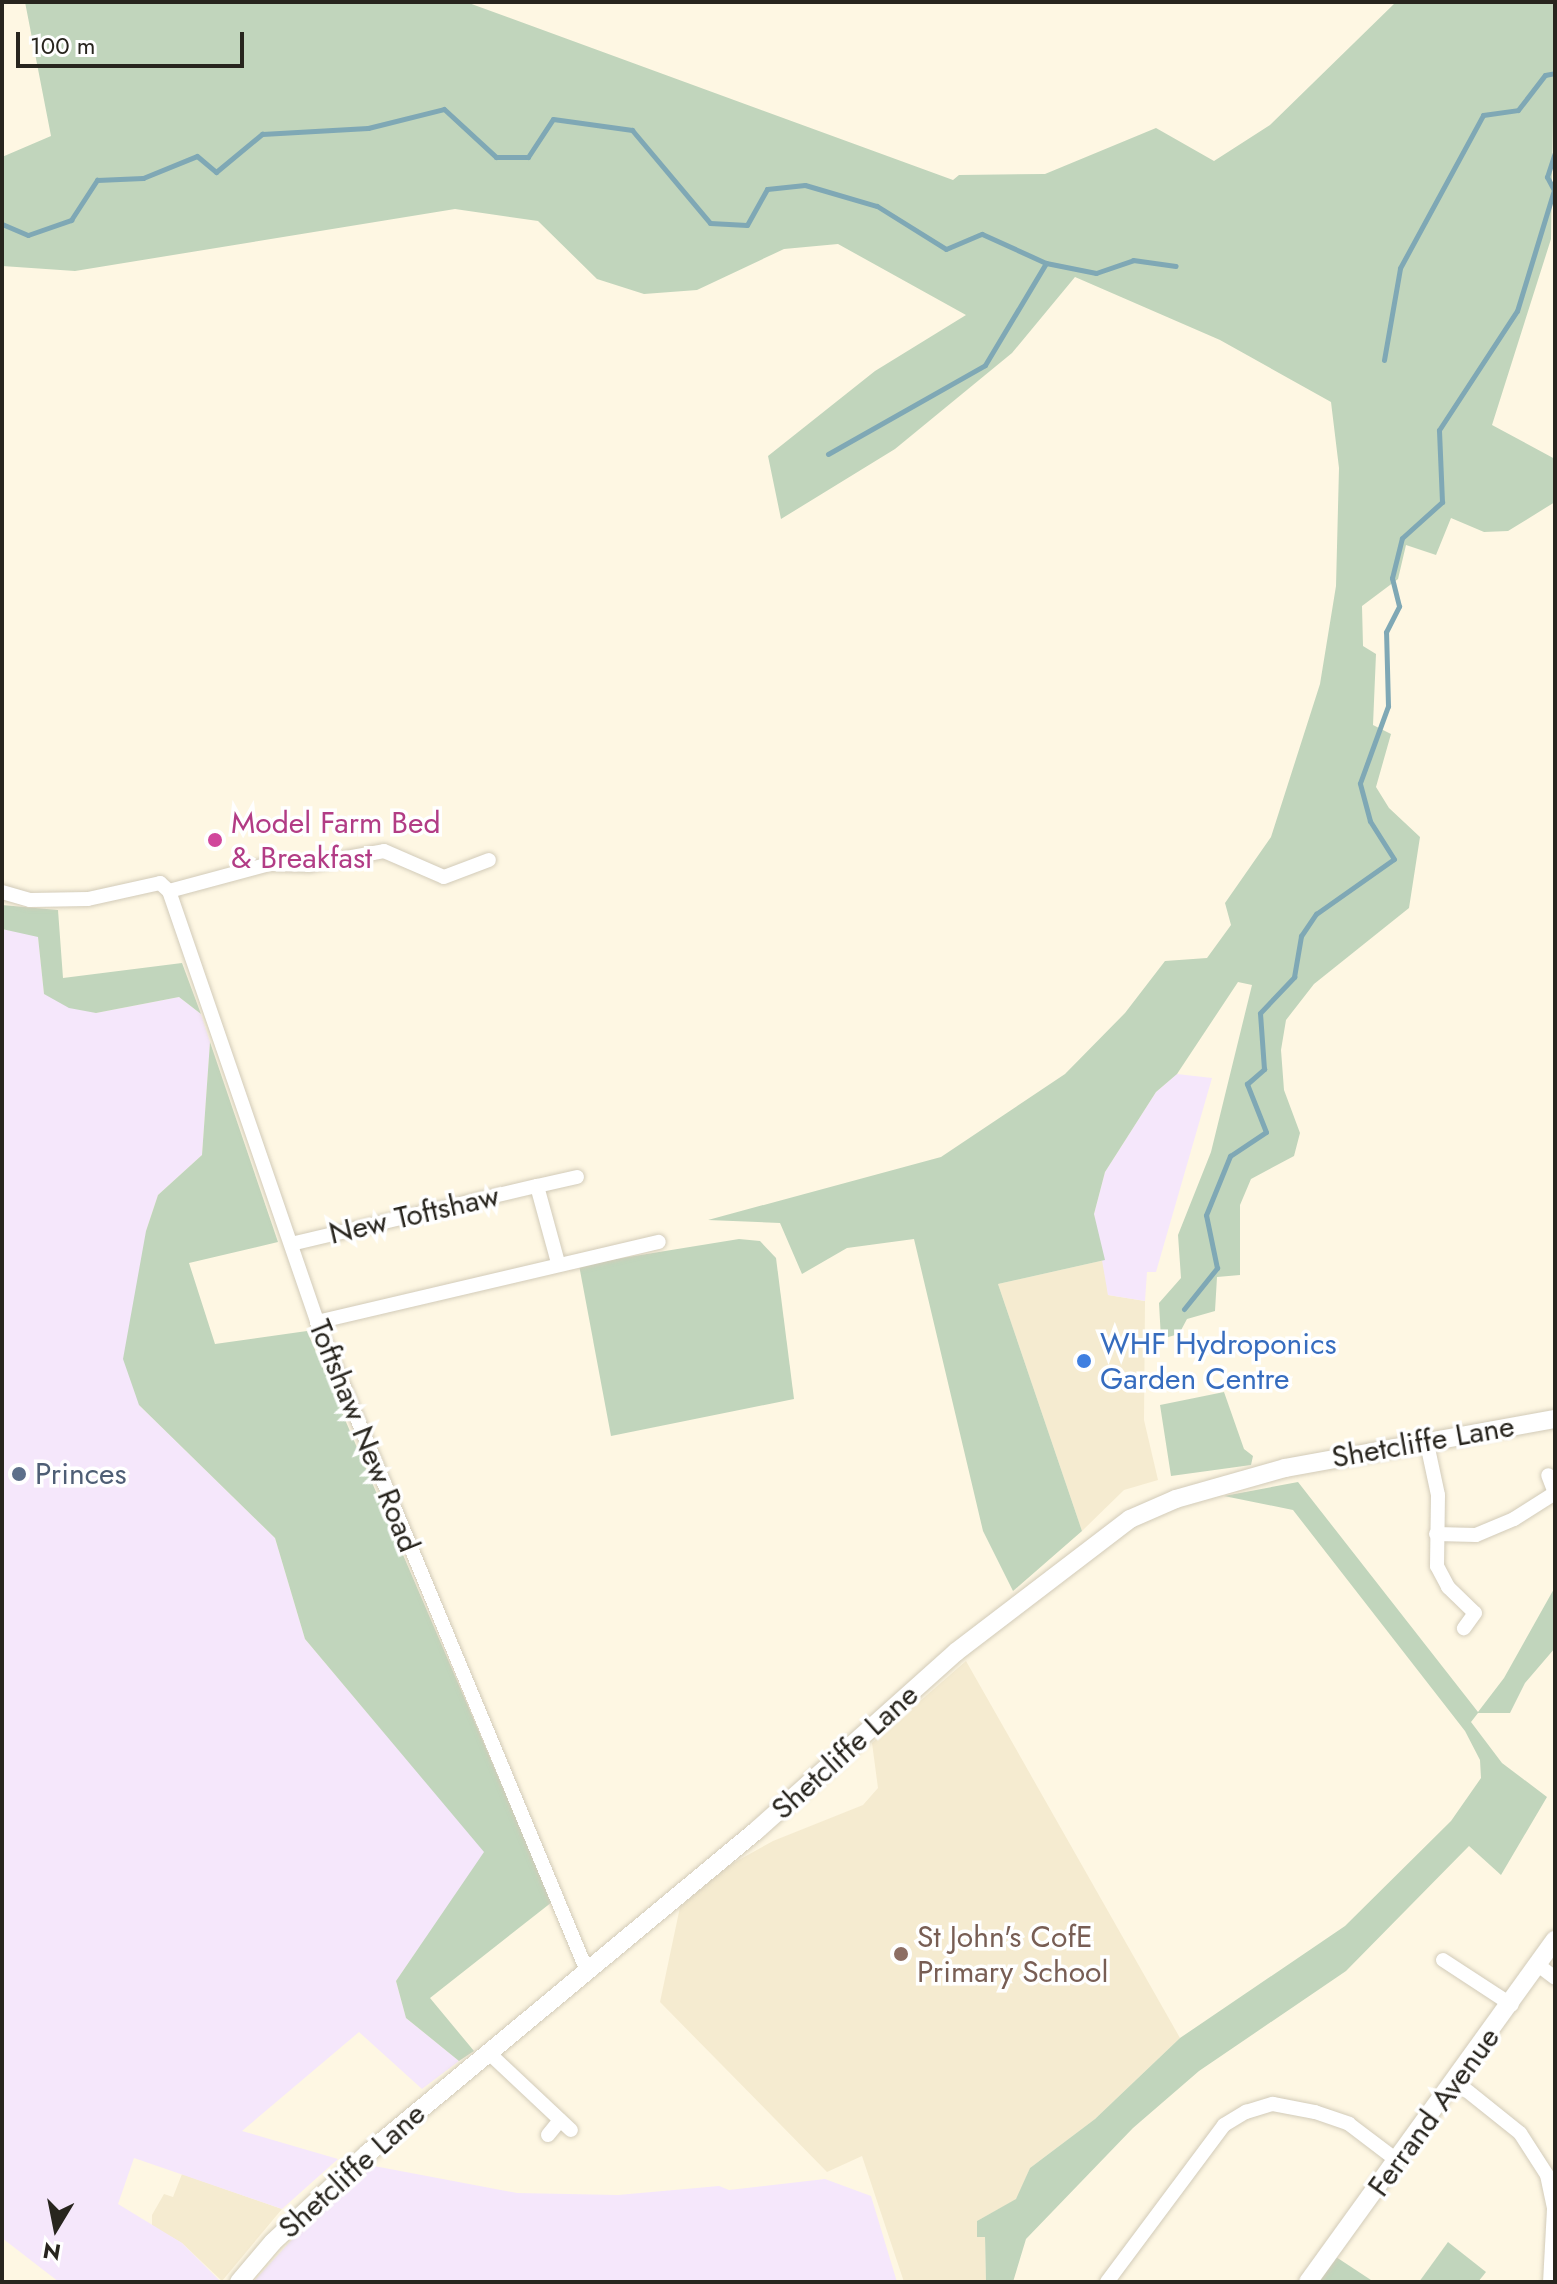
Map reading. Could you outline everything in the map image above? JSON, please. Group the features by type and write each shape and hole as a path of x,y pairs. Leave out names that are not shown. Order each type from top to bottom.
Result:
{"street":[{"path":"2,892 30,900 88,899 160,883 169,891 269,864 308,865 384,851 444,877 489,860"},
{"name":"Toftshaw New Road","path":"169,891 317,1322 587,1971"},
{"name":"New Toftshaw","path":"291,1244 577,1177"},
{"name":"New Toftshaw","path":"537,1186 558,1263"},
{"path":"317,1322 558,1263 659,1242"},
{"name":"Shetcliffe Lane","path":"239,2282 336,2180 841,1758 956,1652 1130,1519 1176,1499 1285,1468 1426,1439 1555,1419"},
{"path":"1426,1439 1438,1495 1437,1566 1448,1587 1475,1613 1464,1628"},
{"path":"1436,1534 1476,1535 1514,1519 1555,1493 1548,1475"},
{"name":"Ferrand Avenue","path":"1308,2282 1512,2005 1555,1940"},
{"path":"1443,1960 1512,2005"},
{"path":"1538,1965 1555,1978"},
{"path":"490,2054 566,2125 548,2135"},
{"path":"1455,2081 1520,2133 1547,2175 1554,2209 1550,2282"},
{"path":"1107,2282 1224,2125 1246,2112 1273,2104 1315,2112 1349,2124 1398,2161"}],"shaded area":[{"path":"2,929 38,936 44,994 96,1013 179,997 201,1014 210,1042 202,1155 158,1195 146,1231 139,1405 275,1538 305,1639 485,1852 396,1981 406,2018 459,2061 422,2089 359,2032 242,2131 338,2159 282,2209 134,2158 118,2204 182,2243 221,2282 59,2282 2,2238"},
{"path":"1177,1074 1212,1078 1156,1272 1147,1272 1145,1301 1108,1295 1094,1214 1105,1172 1156,1092"},
{"name":"WHF Hydroponics Garden Centre","path":"1105,1260 1108,1295 1145,1301 1144,1420 1158,1480 1124,1490 1082,1531 998,1284"},
{"name":"St John's CofE Primary School","path":"966,1661 1180,2038 1095,2119 1030,2168 1017,2199 977,2221 985,2236 986,2282 904,2282 862,2156 827,2172 660,2002 680,1907 728,1866 773,1841 863,1805 878,1788 872,1743"},
{"path":"374,2166 517,2193 618,2195 719,2186 729,2190 825,2179 871,2196 897,2282 253,2282 309,2221"},
{"path":"182,2174 282,2209 222,2281 182,2243 152,2226 152,2215 164,2194 173,2197"}],"green space":[{"path":"25,2 466,2 953,180 959,175 1045,174 1156,128 1214,161 1270,125 1396,2 1555,2 1551,239 1492,425 1555,459 1555,502 1508,531 1484,532 1451,518 1436,555 1406,545 1398,579 1362,606 1363,646 1376,654 1373,725 1391,734 1376,787 1389,808 1420,837 1409,908 1314,984 1286,1020 1281,1050 1284,1090 1300,1133 1294,1156 1251,1179 1240,1205 1240,1275 1217,1277 1215,1311 1187,1319 1179,1334 1161,1339 1159,1303 1181,1278 1178,1235 1211,1152 1252,985 1238,982 1177,1074 1156,1092 1105,1172 1094,1214 1105,1260 998,1284 1082,1531 1013,1591 983,1531 914,1239 847,1248 802,1274 780,1223 708,1220 941,1157 1065,1074 1125,1013 1165,961 1207,958 1231,925 1225,903 1271,837 1320,684 1336,586 1339,468 1331,402 1220,340 1075,277 1012,353 895,449 781,519 768,456 875,371 966,315 838,244 784,249 697,290 644,294 597,279 538,221 455,209 75,271 2,266 2,157 51,136"},
{"path":"2,905 58,910 63,978 182,963 201,1014 179,997 96,1013 69,1008 44,994 38,937 2,929"},
{"path":"210,1042 278,1242 189,1263 215,1344 307,1331 552,1902 430,1998 474,2051 459,2061 406,2018 396,1981 484,1852 305,1639 275,1538 139,1405 123,1359 146,1231 158,1195 202,1155"},
{"path":"739,1239 760,1241 776,1258 794,1399 611,1436 579,1265"},
{"path":"1224,1392 1244,1449 1253,1456 1251,1465 1171,1476 1160,1405"},
{"path":"1298,1482 1478,1712 1504,1678 1555,1587 1555,1648 1525,1683 1510,1713 1478,1713 1471,1722 1502,1763 1547,1797 1501,1875 1469,1846 1346,1971 1199,2071 1133,2128 1026,2239 1013,2282 986,2282 985,2237 977,2237 977,2221 1016,2199 1030,2168 1095,2119 1180,2038 1345,1926 1451,1821 1481,1778 1480,1760 1465,1731 1293,1510 1224,1496"},
{"path":"1448,2242 1486,2272 1478,2282 1419,2282"},
{"path":"1330,2253 1374,2282 1308,2282"}],"waterway":[{"path":"1384,360 1400,268 1483,115 1518,110 1545,75 1555,73"},
{"path":"2,224 28,235 71,220 97,180 143,178 197,156 216,172 262,134 368,128 444,109 496,157 528,157 553,119 632,130 710,223 747,225 767,189 805,185 877,206 946,249 982,234 1046,263 1096,273 1133,260 1176,266"},
{"path":"1184,1309 1217,1268 1206,1215 1230,1156 1266,1132 1247,1084 1264,1069 1260,1013 1294,977 1301,936 1316,914 1394,859 1370,821 1360,783 1388,706 1386,632 1399,606 1392,578 1402,538 1442,502 1439,430 1517,311 1554,190 1547,177 1555,153"},
{"path":"828,454 985,365 1046,263"}],"place":[{"name":"Model Farm Bed & Breakfast","path":"215,840"},
{"name":"WHF Hydroponics Garden Centre","path":"1084,1361"},
{"name":"Princes","path":"19,1474"},
{"name":"St John's CofE Primary School","path":"901,1954"}]}
